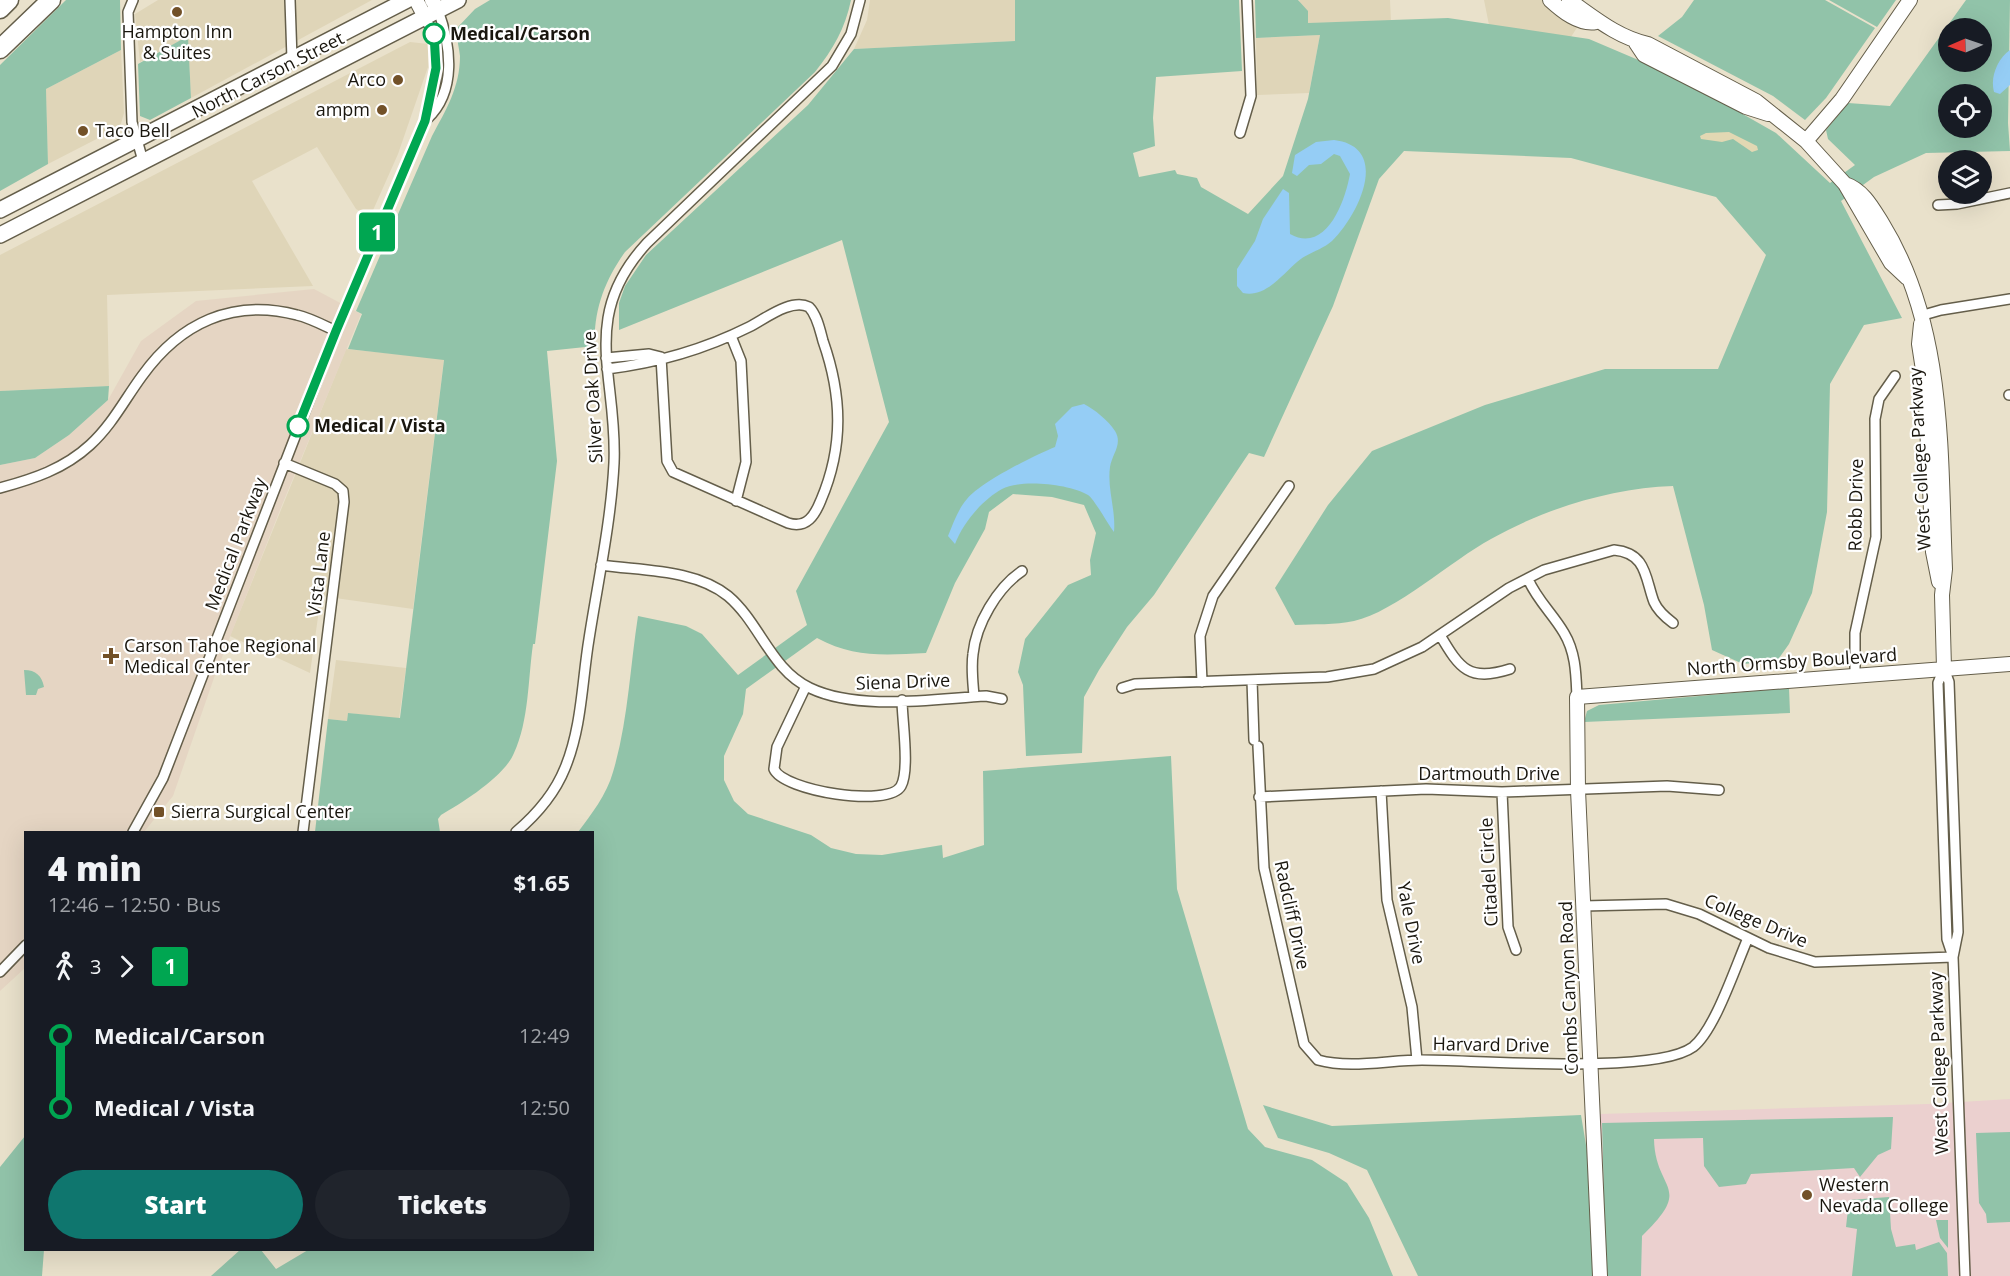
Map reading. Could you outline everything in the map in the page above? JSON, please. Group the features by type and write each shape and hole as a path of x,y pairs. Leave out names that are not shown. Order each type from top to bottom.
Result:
{"highway":[{"path":"0,9 9,0"},
{"path":"0,49 51,0"}],"main road":[{"name":"North Carson Street","path":"0,210 407,0"},
{"name":"North Carson Street","path":"0,235 432,9 458,0"}],"street":[{"path":"133,0 128,12 135,140 142,161"},
{"path":"290,0 292,59"},
{"path":"416,0 432,9"},
{"name":"Silver Oak Drive","path":"517,831 550,794 564,770 573,744 614,464 604,335 611,300 630,261 832,66 851,34 860,0"},
{"path":"1240,133 1251,96 1246,0"},
{"name":"West College Parkway","path":"1550,0 1578,19 1596,22"},
{"name":"West College Parkway","path":"1569,0 1596,22 1636,43 1648,44 1756,101 1806,141 1845,184 1891,263 1907,278 1921,319 1919,344 1926,383 1933,552 1942,595 1944,668 1949,682 1958,932 1953,957 1965,1276"},
{"path":"1806,141 1842,99 1910,0"},
{"name":"Medical Parkway","path":"425,121 443,98 449,64 449,44 432,9"},
{"name":"Medical Parkway","path":"134,831 163,778 336,331 425,121 435,82 437,56 432,9"},
{"path":"1938,205 1957,204 2010,193"},
{"path":"1921,319 1941,310 2010,299"},
{"path":"607,369 650,364 661,357 693,351 731,336 793,305 809,307 814,314 830,359 839,411 833,466 817,511 809,520 792,524 676,475 670,469 667,461 661,357"},
{"path":"0,488 38,477 69,462 91,445 113,420 143,374 177,337 195,324 218,314 272,311 298,315 336,331"},
{"path":"731,336 741,361 746,462 736,501"},
{"path":"606,358 649,354 661,357"},
{"name":"Robb Drive","path":"1855,674 1855,633 1875,537 1875,419 1879,399 1895,376"},
{"name":"Vista Lane","path":"284,463 335,484 343,491 344,502 303,831"},
{"path":"1202,682 1200,636 1213,596 1289,486"},
{"path":"1122,688 1135,684 1327,677 1374,669 1397,661 1509,588 1544,570 1614,550 1625,551 1642,566 1649,579 1659,610 1672,624"},
{"name":"Siena Drive","path":"601,565 685,576 714,588 740,608 775,658 791,675 806,686 852,701 974,696 1002,699"},
{"path":"974,696 973,654 980,628 1008,580 1022,571"},
{"path":"1528,579 1540,603 1564,632 1571,647 1577,698"},
{"path":"1440,635 1455,662 1468,671 1491,675 1510,669"},
{"name":"North Ormsby Boulevard","path":"1577,698 1855,674 2010,664"},
{"name":"Radcliff Drive","path":"1252,681 1264,868 1304,1044 1318,1060 1342,1063"},
{"path":"806,686 777,747 774,769 784,780 843,795 891,795 901,787 905,772 902,700"},
{"name":"Combs Canyon Road","path":"1577,698 1578,790 1600,1276"},
{"name":"Dartmouth Drive","path":"1259,797 1381,791 1502,792 1667,786 1719,790"},
{"name":"Yale Drive","path":"1381,791 1387,900 1412,1007 1417,1060"},
{"name":"Citadel Circle","path":"1502,792 1508,927 1516,950"},
{"name":"College Drive","path":"1583,906 1666,903 1699,914 1794,958 1815,962 1953,957"},
{"name":"Harvard Drive","path":"1342,1063 1417,1060 1590,1063 1672,1057 1693,1047 1712,1022 1748,938"},
{"path":"0,972 24,947"}],"shaded area":[{"path":"158,0 372,0 191,98 188,37 140,62 135,14"},
{"path":"870,0 1015,0 1016,41 854,49 867,20"},
{"path":"1299,0 1390,0 1391,22 1308,23"},
{"path":"1484,0 1543,0 1578,26 1571,37 1489,25"},
{"path":"1320,35 1309,93 1257,95 1256,38"},
{"path":"410,42 428,44 428,67 398,154 370,217 356,209 317,147 252,181 313,286 107,295 109,386 0,391 0,255"},
{"path":"121,50 124,113 120,127 48,164 46,89"},
{"name":"Carson Tahoe Regional Medical Center","path":"314,289 361,314 215,675 173,796 145,831 24,831 24,969 0,991 0,465 35,458 69,435 108,400 141,341 196,301"},
{"path":"346,349 444,359 413,609 321,596 310,673 230,636"},
{"path":"336,660 406,668 399,719 348,713 347,721 328,719"},
{"name":"Western Nevada College","path":"2010,1099 2010,1276 1607,1276 1600,1114 1928,1104"}],"green space":[{"path":"66,0 120,0 121,50 46,89 48,164 0,191 0,65"},
{"path":"490,0 851,0 838,38 815,72 625,252 606,285 598,308 595,346 547,351 557,461 523,727 509,762 482,788 441,815 438,819 440,831 315,831 328,719 347,721 348,713 400,718 444,360 348,349 362,314 356,311 455,88 460,56 457,28 475,9"},
{"path":"1015,0 1239,0 1242,71 1156,77 1153,118 1155,146 1133,153 1139,177 1175,170 1177,174 1197,178 1201,187 1248,214 1283,176 1308,99 1320,35 1256,38 1255,0 1298,0 1308,11 1308,23 1448,18 1589,39 1676,76 1776,133 1830,183 1855,165 1828,139 1826,130 1848,103 1890,106 1938,39 1938,72 1992,72 1992,18 1953,18 1966,0 2010,0 2008,123 2010,151 1938,150 1938,153 1926,153 1874,177 1841,201 1902,318 1864,325 1830,384 1827,512 1812,593 1789,644 1777,661 1743,664 1712,650 1704,605 1673,486 1602,496 1533,518 1476,548 1405,597 1370,616 1332,624 1295,625 1275,588 1328,505 1372,451 1485,405 1605,369 1718,369 1766,255 1716,197 1571,158 1404,151 1379,179 1333,306 1264,457 1249,453 1154,595 1127,627 1084,697 1082,753 1026,756 1023,685 1018,672 1025,639 1068,585 1091,575 1090,560 1096,533 1084,505 1052,497 1013,494 989,512 985,529 955,583 926,653 870,654 844,649 817,638 746,689 743,714 724,756 724,780 734,801 748,814 811,835 831,848 856,854 882,855 942,845 943,858 984,845 983,771 1171,756 1177,889 1248,1129 1265,1147 1312,1160 1347,1183 1369,1218 1393,1276 211,1276 239,1251 262,1251 276,1269 306,1251 594,1251 594,831 579,831 603,796 613,772 625,714 638,616 686,626 702,634 738,675 807,625 796,591 889,422 842,240 619,330 619,303 625,286 646,255 808,105 854,49 1015,41"},
{"path":"1694,0 1825,0 1875,28 1826,98 1805,120 1773,96 1658,36 1682,17"},
{"path":"1829,0 1896,0 1877,27"},
{"path":"188,36 191,98 150,120 140,116 138,64"},
{"path":"109,386 108,400 69,435 35,458 0,465 0,391"},
{"path":"24,670 35,672 42,680 44,687 38,689 36,695 26,695"},
{"path":"1789,688 1790,713 1584,722 1587,711 1599,705"},
{"path":"1263,1105 1332,1126 1581,1115 1588,1157 1593,1276 1418,1276 1367,1170 1329,1153 1278,1138"},
{"path":"1893,1117 1891,1149 1878,1155 1860,1177 1854,1168 1751,1174 1746,1184 1719,1187 1704,1166 1703,1138 1654,1139 1656,1156 1668,1188 1669,1197 1666,1207 1642,1236 1641,1276 1606,1276 1602,1123"},
{"path":"2010,1132 2010,1222 1987,1223 1986,1214 1979,1203 1976,1133"},
{"path":"24,1137 24,1251 44,1251 42,1276 0,1276 0,1167"},
{"path":"1889,1197 1891,1229 1896,1247 1915,1244 1916,1250 1939,1242 1947,1253 1948,1276 1852,1276 1857,1229 1846,1227 1849,1200"},
{"path":"1936,1220 1948,1220 1948,1248 1940,1238"}],"sand":[{"path":"1729,132 1757,146 1758,150 1752,152 1733,139 1722,142 1701,139 1700,136 1706,133"}],"water":[{"path":"2010,50 2010,85 2000,94 1994,92 1994,75 2001,58"},
{"path":"1334,140 1352,145 1362,155 1366,168 1359,200 1351,216 1332,241 1301,259 1266,289 1251,294 1243,293 1237,286 1237,269 1255,241 1263,219 1283,189 1289,193 1290,234 1303,238 1314,237 1332,222 1344,198 1350,174 1340,156 1334,154 1321,164 1309,165 1297,176 1292,173 1295,155 1316,142"},
{"path":"1084,404 1105,419 1118,440 1109,475 1114,532 1088,495 1069,488 1045,484 1021,484 1002,489 987,499 968,520 955,544 948,536 958,512 967,499 995,477 1055,447 1058,436 1055,424 1072,407"}],"bus line":[{"name":"1","path":"298,426 425,121 435,82 437,56 434,34"}],"place":[{"name":"Hampton Inn & Suites","path":"177,12"},
{"name":"Medical/Carson","path":"434,34"},
{"name":"Arco","path":"398,80"},
{"name":"ampm","path":"382,110"},
{"name":"Taco Bell","path":"83,131"},
{"name":"Medical / Vista","path":"298,426"},
{"name":"Carson Tahoe Regional Medical Center","path":"111,656"},
{"name":"Sierra Surgical Center","path":"159,812"},
{"name":"Western Nevada College","path":"1807,1195"}]}
